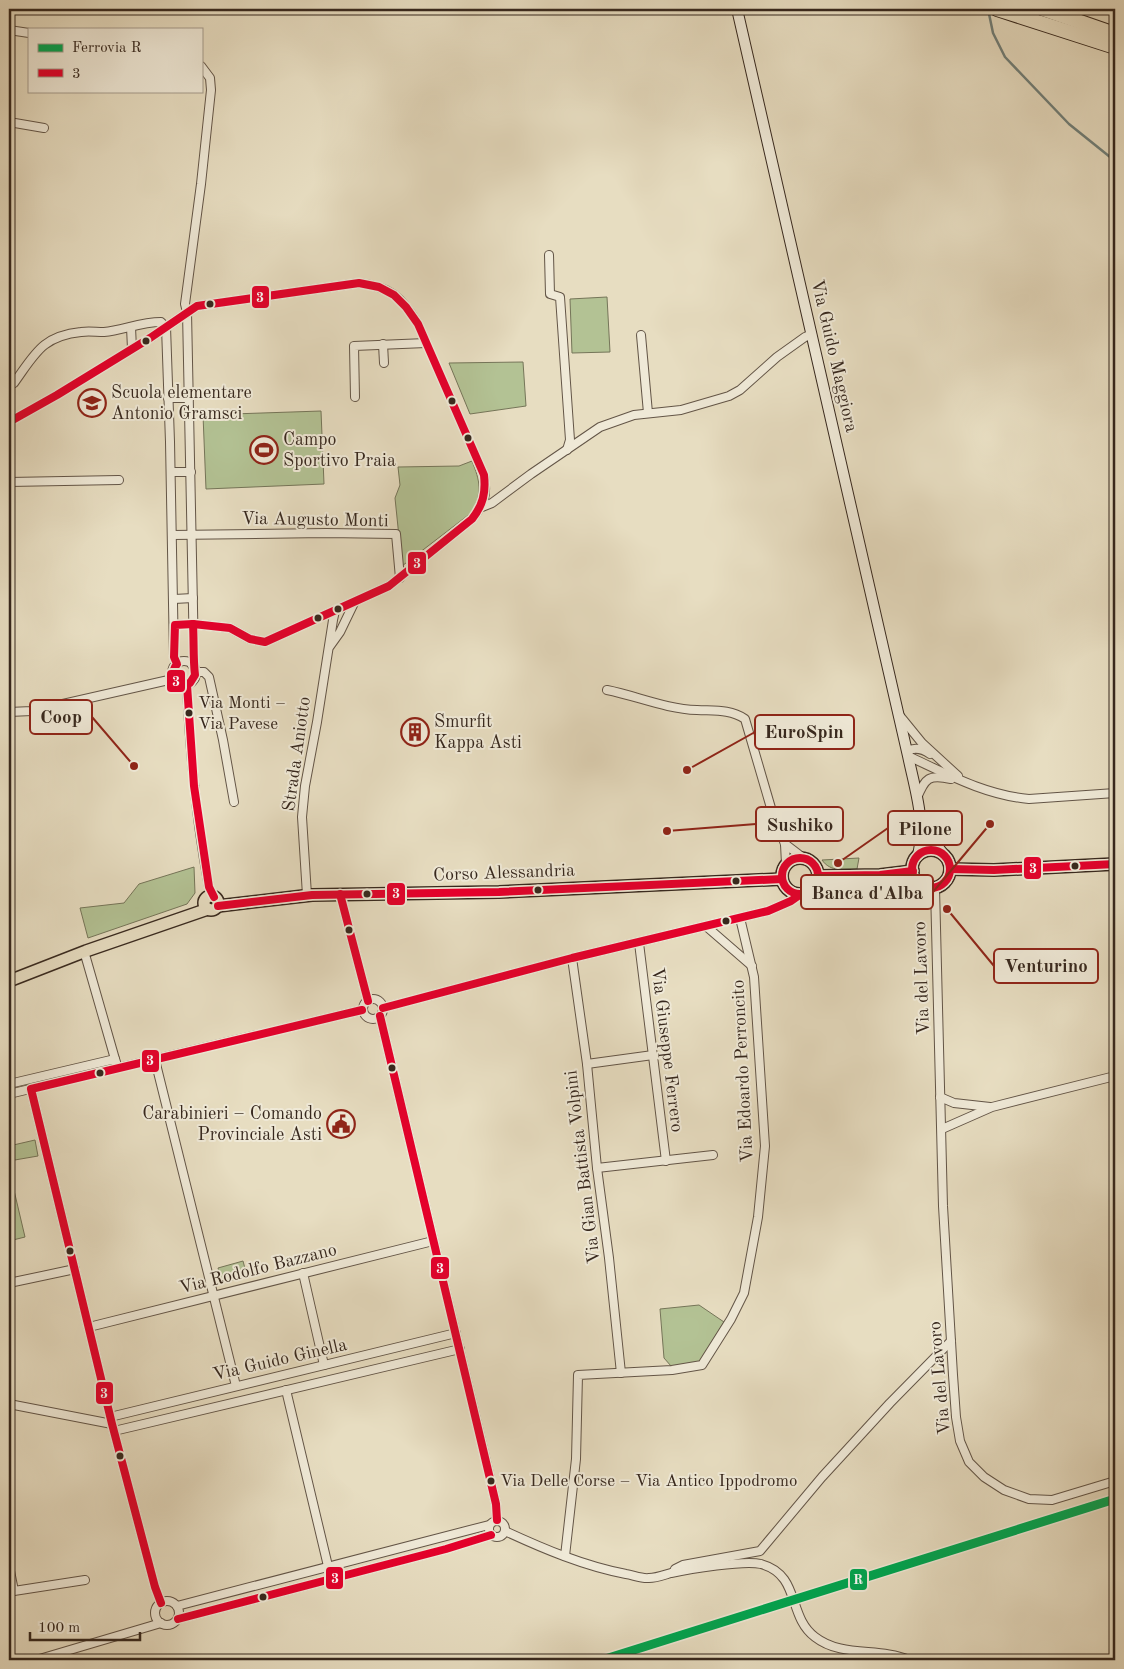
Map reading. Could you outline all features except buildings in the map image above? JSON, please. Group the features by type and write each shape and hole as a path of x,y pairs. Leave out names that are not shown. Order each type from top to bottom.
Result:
{"highway":[{"path":"997,9 1115,47"},
{"path":"1043,9 1115,34"}],"main road":[{"path":"935,851 945,856 950,864 950,874 944,883 935,888 923,886 918,882 913,866 918,856 924,852 935,851"},
{"path":"796,858 802,858 812,862 819,876 818,882 811,890 801,894 791,891 784,884 782,874 786,864 796,858"},
{"path":"950,869 994,870 1115,864"},
{"path":"819,876 880,875 913,871"},
{"name":"Corso Alessandria","path":"213,901 307,895 499,892 782,879"},
{"path":"9,981 84,952 193,914 213,901"}],"street":[{"name":"Via Guido Maggiora","path":"737,9 922,822 930,838 945,856"},
{"path":"9,30 28,34"},
{"path":"202,67 208,74 211,84 203,173 185,304 187,312 192,534 194,656 193,668 192,681 187,685 181,685 173,679 172,672 177,664 184,662 193,668 204,672 210,677 234,802"},
{"path":"9,122 44,128"},
{"path":"549,255 550,294 560,297 570,440 567,450"},
{"path":"9,422 132,349 187,312 204,304 358,283 377,285 394,294 407,306 418,324 484,475 486,488 482,507 472,519 389,586 265,642 250,639 230,628 193,624 175,625"},
{"path":"9,386 14,383 46,342 58,336 81,332 104,332 151,322 161,322 166,327 175,625 174,656 177,664"},
{"path":"131,327 132,349"},
{"path":"482,507 492,503 600,428 634,415 648,412 681,410 730,396 740,390 777,357 812,334"},
{"path":"641,335 648,412"},
{"path":"355,397 353,348 356,345 426,343"},
{"path":"383,344 384,363"},
{"path":"168,398 189,398"},
{"path":"171,472 190,472"},
{"path":"9,482 119,480"},
{"name":"Via Augusto Monti","path":"172,535 326,532 396,534 400,578"},
{"path":"174,599 193,598"},
{"name":"Strada Aniotto","path":"329,648 340,632 354,603"},
{"name":"Strada Aniotto","path":"307,895 302,817 305,786 317,722 332,620 336,611"},
{"path":"9,712 32,711 173,679"},
{"path":"187,685 189,744 194,797 213,901"},
{"path":"607,690 676,708 728,711 745,718 771,808 785,844 786,864"},
{"name":"Via Guido Maggiora","path":"897,711 910,730 965,783"},
{"name":"Via Guido Maggiora","path":"907,753 912,749 926,751 936,757"},
{"name":"Via Guido Maggiora","path":"907,753 965,783"},
{"name":"Via Guido Maggiora","path":"917,799 923,785 931,777 965,783 998,794 1029,800 1115,793"},
{"name":"Via Guido Maggiora","path":"918,856 922,822"},
{"path":"785,844 802,858"},
{"name":"Via del Lavoro","path":"935,888 942,1129 942,1206 956,1417 960,1441 969,1462 984,1477 1004,1490 1029,1499 1052,1500 1115,1481"},
{"path":"340,894 368,1001"},
{"path":"497,1520 490,1478 433,1241 382,1012 377,1000 368,1001 364,1004 363,1013 368,1018 374,1020 382,1012 572,958 768,911 791,901 801,894"},
{"name":"Via Edoardo Perroncito","path":"565,1556 576,1459 578,1375 672,1370 702,1365 731,1319 744,1294 758,1217 765,1146 754,977 740,918"},
{"name":"Via Edoardo Perroncito","path":"707,927 752,966"},
{"name":"Via Giuseppe Ferrero","path":"639,943 666,1161"},
{"path":"84,952 118,1068"},
{"name":"Via Gian Battista Volpini","path":"572,958 587,1064 621,1373"},
{"path":"9,1094 362,1010"},
{"path":"587,1064 653,1055"},
{"path":"9,1084 115,1059"},
{"path":"155,1060 236,1386"},
{"path":"942,1129 992,1108 1115,1076"},
{"path":"31,1089 112,1424 155,1587 161,1603"},
{"path":"940,1097 954,1103 992,1108"},
{"path":"597,1168 713,1155"},
{"name":"Via Rodolfo Bazzano","path":"90,1327 433,1241"},
{"path":"9,1283 75,1269"},
{"path":"303,1273 324,1365"},
{"name":"Via Guido Ginella","path":"112,1424 236,1386 456,1333"},
{"path":"670,1573 683,1565 760,1551 822,1477 890,1403 951,1341"},
{"name":"Via Guido Ginella","path":"112,1424 286,1390 460,1349"},
{"name":"Via Guido Ginella","path":"286,1390 328,1566"},
{"path":"9,1404 112,1424"},
{"path":"177,1606 489,1525 497,1520"},
{"path":"497,1520 504,1524 505,1531"},
{"path":"489,1525 488,1530 491,1535"},
{"path":"505,1531 599,1569 648,1578 689,1570 755,1563 763,1565 778,1572 786,1580 802,1622 815,1637 831,1646 909,1660"},
{"path":"36,1660 45,1659 160,1623 168,1625 178,1619 446,1549 491,1535 499,1537 505,1531"},
{"path":"377,1554 381,1566"},
{"path":"9,1566 14,1591 85,1580"},
{"path":"311,1570 315,1582"},
{"path":"160,1623 156,1618 155,1611 161,1603 168,1601 177,1606 179,1612 178,1619"}],"green space":[{"path":"607,297 610,352 572,353 570,299"},
{"path":"523,362 526,406 470,414 449,363"},
{"name":"Campo Sportivo Praia","path":"321,411 324,484 206,489 203,415"},
{"path":"472,461 477,475 479,493 471,513 402,566 395,498 400,485 398,467 459,466"},
{"path":"859,858 857,869 848,870 829,867 822,860"},
{"path":"194,867 195,893 187,904 88,938 80,908 124,903 139,884"},
{"path":"35,1140 38,1156 9,1161 9,1146"},
{"path":"9,1169 25,1237 9,1241"},
{"path":"243,1261 247,1276 222,1283 218,1268"},
{"path":"699,1305 724,1322 698,1364 671,1366 664,1358 660,1309"}],"waterway":[{"path":"988,9 993,33 1005,57 1069,124 1115,161"}],"rail line":[{"name":"R","path":"602,1660 1115,1499"}],"transit line":[{"name":"3","path":"9,422 150,338 197,306 359,283 379,287 394,295 406,307 418,324 484,475 485,488 483,498 476,514 389,586 265,642 250,639 230,628 193,624"},
{"name":"3","path":"193,624 195,675 190,683 181,685 173,676 177,664 174,657 175,625 193,624"},
{"name":"3","path":"187,685 194,786 209,887 214,897"},
{"name":"3","path":"931,850 944,856 950,869 944,882 931,888 918,882 912,869 918,856 931,850"},
{"name":"3","path":"800,858 807,859 813,863 817,869 818,876 817,883 813,889 807,893 800,894 793,893 787,889 783,883 782,876 783,869 787,863 793,859 800,858"},
{"name":"3","path":"950,869 994,870 1115,864"},
{"name":"3","path":"819,876 880,875 913,871"},
{"name":"3","path":"218,906 312,895 499,892 782,879"},
{"name":"3","path":"340,894 368,1001"},
{"name":"3","path":"383,1008 572,958 768,911 791,901 801,894"},
{"name":"3","path":"161,1603 155,1587 112,1424 31,1089 362,1010"},
{"name":"3","path":"380,1016 496,1504 497,1520"},
{"name":"3","path":"178,1619 446,1549 491,1535"}],"place":[{"name":"Scuola elementare Antonio Gramsci","path":"92,403"},
{"name":"Campo Sportivo Praia","path":"264,450"},
{"name":"Via Monti – Via Pavese","path":"189,713"},
{"name":"Smurfit Kappa Asti","path":"415,732"},
{"name":"Coop","path":"134,766"},
{"name":"EuroSpin","path":"687,770"},
{"name":"Banca d'Alba","path":"990,824"},
{"name":"Sushiko","path":"667,831"},
{"name":"Pilone","path":"838,863"},
{"name":"Venturino","path":"947,909"},
{"name":"Carabinieri – Comando Provinciale Asti","path":"341,1124"},
{"name":"Via Delle Corse – Via Antico Ippodromo","path":"491,1481"}]}
